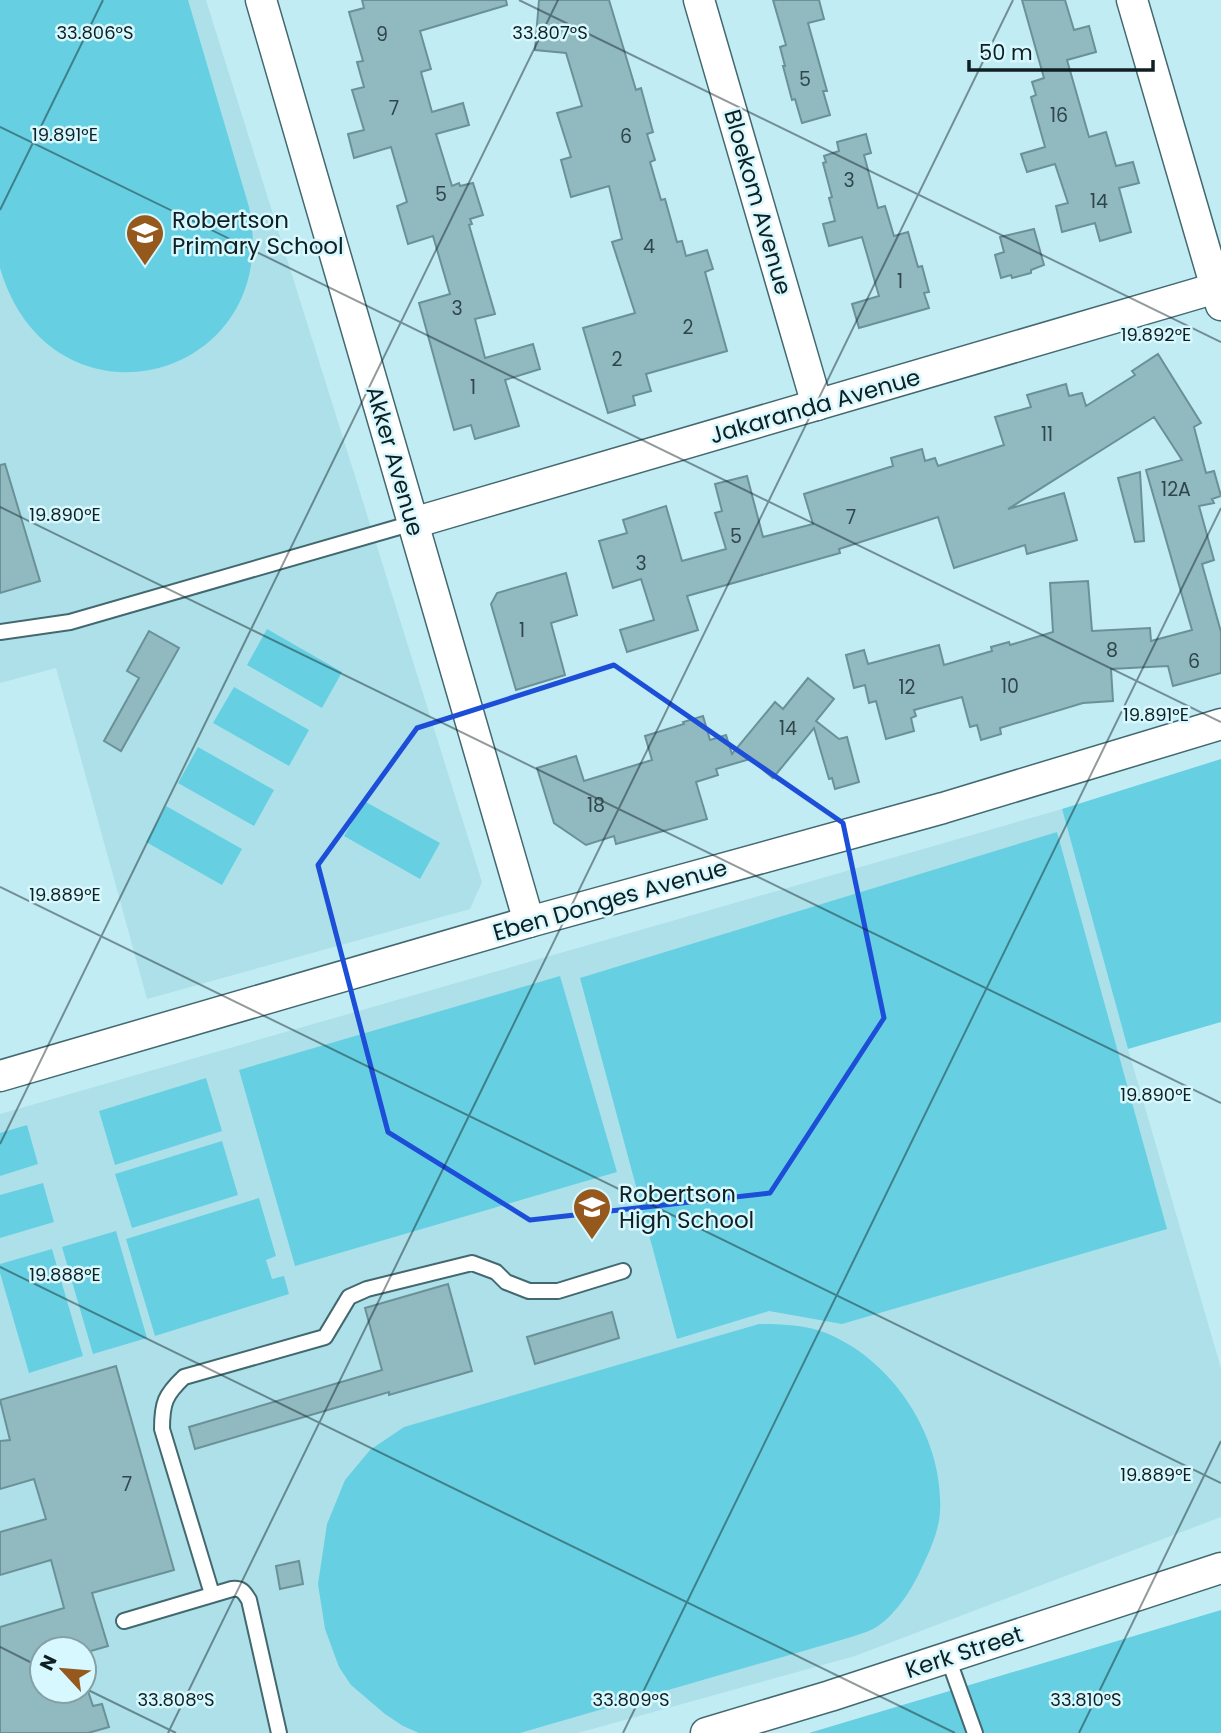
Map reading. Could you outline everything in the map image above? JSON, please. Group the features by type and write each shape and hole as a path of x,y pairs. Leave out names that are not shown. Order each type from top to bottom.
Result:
{"street":[{"name":"Akker Avenue","path":"261,0 530,922"},
{"name":"Bloekom Avenue","path":"699,0 817,405"},
{"path":"1132,0 1219,297"},
{"name":"Jakaranda Avenue","path":"413,523 817,405 1219,297"},
{"name":"Eben Donges Avenue","path":"0,1076 530,922 943,808 1221,724"},
{"name":"Kerk Street","path":"706,1733 830,1696 1221,1568"}],"lane":[{"path":"0,632 70,622 413,523"},
{"path":"212,1594 162,1429 162,1407 170,1390 184,1377 325,1337 349,1297 393,1282 472,1263 496,1272 506,1282 529,1291 558,1291 623,1271"},
{"path":"124,1621 239,1588 249,1601 279,1733"},
{"path":"948,1658 975,1733"}],"highlighted area":[{"path":"614,665 843,823 884,1018 770,1193 530,1220 388,1132 318,865 417,728"}],"shaded area":[{"name":"Robertson Primary School","path":"0,0 206,0 482,882 470,909 147,999 56,668 0,683"},
{"path":"0,0 188,0 249,207 251,267 232,315 199,349 157,368 111,371 65,356 27,323 0,268"},
{"path":"267,629 342,672 322,708 247,665"},
{"path":"234,687 309,730 289,766 213,723"},
{"path":"198,747 274,790 254,826 178,783"},
{"path":"1221,759 1221,1022 1128,1049 1062,809"},
{"path":"364,801 440,843 420,879 344,836"},
{"path":"166,806 242,849 222,885 146,842"},
{"name":"Robertson High School","path":"1062,809 1128,1049 1221,1368 1221,1517 855,1656 578,1733 0,1733 0,1114"},
{"path":"1057,832 1167,1229 842,1324 769,1311 677,1339 580,978"},
{"path":"560,976 617,1172 295,1266 239,1070"},
{"path":"206,1078 222,1131 115,1165 99,1111"},
{"path":"27,1125 38,1164 0,1176 0,1133"},
{"path":"222,1141 238,1195 132,1228 115,1174"},
{"path":"43,1183 54,1222 0,1238 0,1195"},
{"path":"259,1198 276,1256 266,1260 272,1279 284,1276 289,1294 155,1336 126,1239"},
{"path":"116,1231 147,1338 93,1354 62,1247"},
{"path":"52,1249 83,1356 29,1373 0,1273 0,1264"},
{"path":"759,1324 818,1330 859,1352 880,1368 898,1388 926,1434 939,1486 938,1526 914,1584 888,1618 873,1629 848,1638 520,1733 419,1733 385,1714 351,1685 339,1667 325,1629 318,1584 327,1524 345,1480 370,1450 404,1427"},
{"path":"1221,1610 1221,1733 809,1733"}],"building":[{"path":"362,0 506,0 507,5 420,31 431,69 421,72 432,112 463,103 469,125 436,134 452,186 473,183 483,215 470,219 472,224 469,225 495,314 475,319 485,358 533,344 540,369 505,380 519,426 475,439 471,425 454,430 419,303 450,294 433,236 408,244 397,206 407,202 391,147 354,158 348,134 364,130 352,90 364,87 357,62 363,61 349,12 364,8"},
{"path":"539,0 609,0 636,90 641,88 653,132 647,134 655,160 650,162 661,200 665,199 677,242 682,241 686,256 707,250 713,269 705,272 727,351 646,374 651,391 633,396 635,405 608,413 583,328 635,313 612,242 622,239 609,186 571,197 561,160 571,157 557,113 582,106 566,53 535,50"},
{"path":"773,0 819,0 824,19 808,23 827,91 823,91 830,115 802,123 795,99 792,100 783,66 780,47 786,45"},
{"path":"1022,0 1065,0 1074,30 1089,26 1096,52 1067,60 1089,137 1106,132 1116,166 1133,162 1139,183 1119,188 1131,232 1100,241 1095,223 1062,232 1056,206 1068,203 1055,164 1027,172 1021,154 1045,147 1031,97 1036,95 1032,82 1044,78"},
{"path":"866,134 871,153 864,155 878,208 885,206 894,236 908,232 918,267 922,266 929,292 924,293 929,308 859,328 852,304 879,296 862,237 829,246 823,224 835,221 823,163 826,162 824,156 839,151 837,142"},
{"path":"1034,229 1044,265 1031,270 1031,273 1001,278 995,255 1004,252 1000,237"},
{"path":"1158,354 1201,423 1194,427 1206,473 1214,471 1221,496 1212,499 1214,503 1199,506 1214,560 1202,564 1221,632 1221,673 1173,686 1168,666 1111,669 1113,701 1083,703 1000,728 1001,734 981,740 977,725 970,727 962,697 914,710 916,716 911,718 914,731 886,739 876,701 869,703 865,685 854,688 846,655 864,650 868,664 939,645 944,665 992,651 991,647 1009,642 1010,645 1053,632 1050,583 1088,581 1092,631 1150,628 1151,641 1192,630 1146,470 1182,460 1154,417 1008,509 1064,493 1077,540 1027,554 1025,545 954,568 938,517 839,549 840,553 687,596 698,630 627,652 620,630 654,620 641,579 613,588 599,541 627,533 623,520 666,506 682,561 726,549 715,513 722,511 715,484 747,476 763,537 813,524 804,494 893,466 891,458 922,449 925,461 935,458 938,466 1004,445 995,417 1031,407 1027,395 1066,384 1069,396 1082,393 1086,406 1135,375 1132,371"},
{"path":"5,464 40,581 0,593 0,465"},
{"path":"1140,472 1144,541 1135,542 1118,478"},
{"path":"566,573 577,615 551,623 565,675 516,690 491,604 497,593"},
{"path":"149,631 179,648 121,751 104,741 139,678 127,671"},
{"path":"808,678 834,699 816,721 839,739 847,737 859,782 835,789 832,778 829,779 814,728 773,778 750,759 716,769 718,775 696,782 707,819 616,844 614,836 586,845 554,823 537,768 576,756 584,781 652,760 645,736 703,716 710,740 726,735 732,754 775,702 783,709"},
{"path":"448,1284 472,1371 389,1395 389,1392 195,1449 189,1427 382,1370 365,1308"},
{"path":"612,1312 619,1338 535,1364 527,1337"},
{"path":"116,1366 174,1570 92,1593 108,1646 98,1649 98,1635 28,1635 28,1705 102,1704 109,1727 88,1733 0,1733 0,1627 64,1608 51,1560 0,1575 0,1532 46,1519 34,1479 0,1489 0,1441 10,1440 0,1400"},
{"path":"299,1561 303,1584 280,1589 276,1566"}],"place":[{"name":"Robertson Primary School","path":"145,267"},
{"name":"Robertson High School","path":"592,1241"}]}
